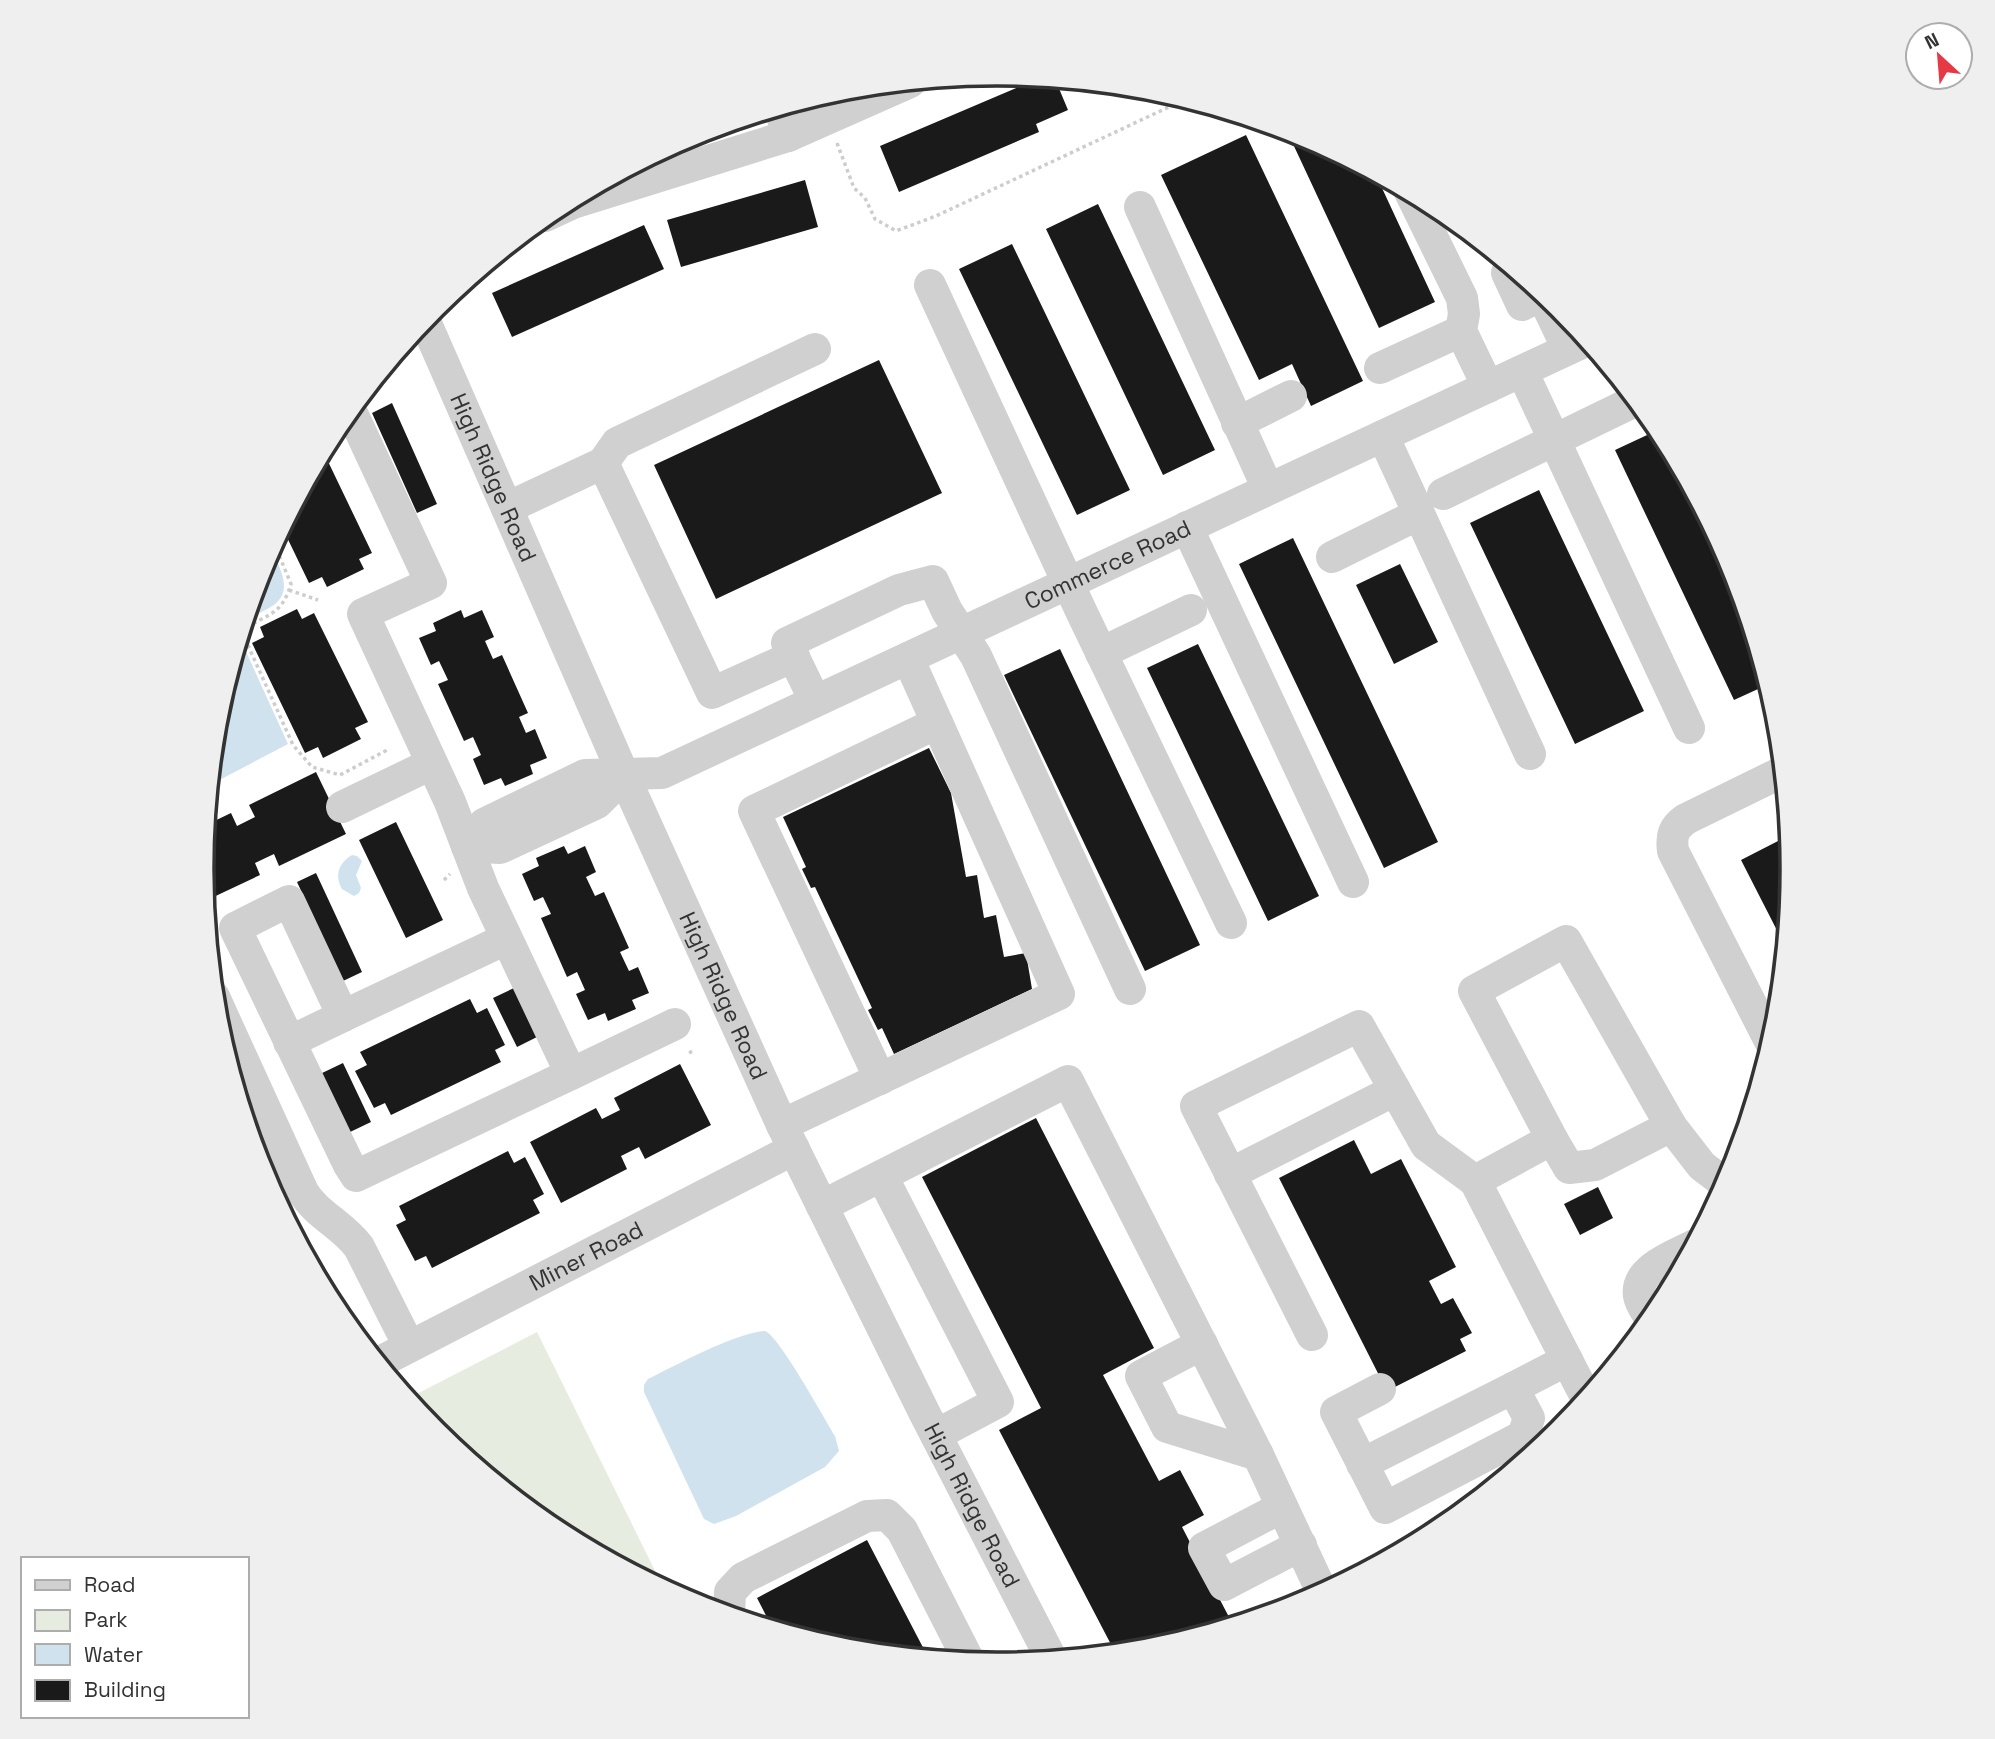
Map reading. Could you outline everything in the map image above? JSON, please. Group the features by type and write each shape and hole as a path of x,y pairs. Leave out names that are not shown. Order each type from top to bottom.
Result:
{"street":[{"path":"607,191 784,122 857,99"},
{"path":"1140,207 1268,489"},
{"path":"1418,209 1462,298 1464,314 1461,331 1488,387"},
{"path":"1507,274 1521,305 1534,298"},
{"path":"930,285 1101,653 1231,923"},
{"name":"High Ridge Road","path":"429,330 624,776 788,1137 936,1435 1048,1652"},
{"path":"1380,368 1461,331"},
{"name":"Commerce Road","path":"624,776 662,773 1578,344"},
{"path":"507,508 603,463 617,443 816,349"},
{"path":"1522,371 1689,728"},
{"path":"1237,423 1291,396"},
{"path":"1332,557 1554,440 1628,404"},
{"path":"355,421 431,583 363,614 450,802 480,882 571,1074"},
{"path":"1383,436 1431,504 1530,754"},
{"path":"603,463 712,694 793,656"},
{"path":"1187,527 1353,882"},
{"path":"815,701 787,643 899,590 933,581 976,656 1130,989"},
{"path":"1101,653 1191,610"},
{"path":"880,1079 754,811 937,723 908,658"},
{"name":"Miner Road","path":"386,1359 788,1137 880,1079 1059,994 937,723"},
{"path":"342,807 431,764"},
{"path":"1764,1030 1672,851 1672,839 1674,831 1686,820 1776,775"},
{"path":"467,846 500,848 597,803 624,776"},
{"path":"343,1016 289,901 235,928 356,1176"},
{"path":"289,1042 506,939"},
{"path":"1671,1126 1595,1165 1569,1168 1474,991 1566,942 1671,1126 1717,1181"},
{"path":"328,1219 356,1176 675,1024"},
{"path":"1312,1335 1196,1106 1359,1026 1426,1145 1475,1181 1583,1391"},
{"path":"232,1037 303,1192 311,1205 348,1234 359,1247 409,1346"},
{"path":"822,1206 1068,1081 1258,1455 1318,1584"},
{"path":"1230,1174 1395,1090"},
{"path":"1475,1181 1552,1139"},
{"path":"882,1176 998,1402 936,1435"},
{"path":"1646,1310 1639,1296 1641,1280 1654,1266 1681,1252"},
{"path":"1202,1344 1141,1376 1167,1427 1258,1455"},
{"path":"1362,1464 1567,1360"},
{"path":"1380,1389 1336,1412 1385,1508 1523,1436 1529,1418 1513,1388"},
{"path":"1282,1507 1204,1548 1224,1586 1301,1545"},
{"path":"729,1606 730,1592 743,1578 867,1516 887,1515 902,1530 965,1652"}],"path":[{"path":"836,141 854,188 865,198 875,219 896,231 936,216 1172,106"},
{"path":"253,623 268,616 285,602 291,584 279,556"},
{"path":"289,590 318,600"},
{"path":"247,644 293,745 312,767 340,775 389,749"},
{"path":"689,1053 695,1050"}],"green space":[{"path":"537,1332 657,1575 606,1548 520,1491 443,1424 416,1394"}],"water":[{"path":"277,562 284,580 284,588 277,602 256,615"},
{"path":"245,650 288,744 219,780 229,717"},
{"path":"352,855 362,861 356,875 361,888 354,896 342,889 338,879 341,866"},
{"path":"765,1331 772,1336 801,1379 835,1436 839,1451 825,1467 736,1516 714,1524 704,1519 644,1392 644,1385 648,1379 706,1350 738,1337"}],"building":[{"path":"1020,86 1059,88 1068,110 1036,124 1039,132 899,192 880,146"},
{"path":"1246,135 1363,381 1311,406 1292,364 1259,380 1161,175"},
{"path":"1293,143 1382,187 1435,302 1379,328"},
{"path":"805,180 818,227 681,267 667,220"},
{"path":"1098,204 1215,450 1163,475 1046,229"},
{"path":"644,225 664,269 512,337 492,293"},
{"path":"1012,244 1130,490 1077,515 959,269"},
{"path":"1491,262 1504,272 1498,275"},
{"path":"879,360 942,493 716,599 654,465"},
{"path":"392,403 437,504 417,513 372,413"},
{"path":"1649,434 1676,478 1722,570 1740,618 1760,688 1734,700 1615,450"},
{"path":"329,462 372,553 359,559 364,569 327,587 322,577 309,583 288,539"},
{"path":"1539,490 1644,711 1575,744 1470,523"},
{"path":"1293,538 1438,842 1384,868 1239,564"},
{"path":"1400,564 1438,642 1394,664 1356,585"},
{"path":"297,609 302,619 314,613 368,722 355,728 361,739 323,758 318,747 305,753 252,643 264,637 260,627"},
{"path":"461,610 464,618 482,610 494,637 485,641 493,659 502,655 528,713 519,717 526,733 535,729 547,758 530,765 533,774 505,786 501,778 484,785 473,759 481,755 473,737 464,741 438,684 448,680 439,661 431,665 419,638 436,631 433,623"},
{"path":"1198,644 1319,896 1268,921 1147,668"},
{"path":"1060,649 1200,945 1145,971 1004,675"},
{"path":"929,748 951,793 966,877 977,875 984,918 996,915 1004,957 1026,953 1032,989 894,1054 882,1028 878,1030 868,1010 872,1008 815,887 811,888 802,869 806,867 783,817"},
{"path":"316,772 346,834 279,866 274,854 255,863 260,875 215,896 215,821 231,813 237,826 255,817 249,805"},
{"path":"396,822 443,920 406,938 359,840"},
{"path":"1780,840 1779,934 1741,860"},
{"path":"564,846 568,854 585,846 596,872 586,877 595,896 604,892 629,948 620,952 629,971 638,967 649,993 632,1000 636,1009 608,1021 605,1013 588,1020 576,994 585,990 577,972 567,977 541,918 551,914 543,897 534,901 522,874 539,866 536,858"},
{"path":"316,873 362,972 343,981 297,882"},
{"path":"514,988 537,1037 517,1047 493,998"},
{"path":"470,999 477,1013 487,1008 505,1045 495,1050 501,1062 391,1115 385,1103 374,1108 355,1071 367,1065 360,1052"},
{"path":"343,1063 371,1122 348,1133 320,1074"},
{"path":"680,1064 711,1125 645,1159 639,1147 621,1156 627,1169 561,1203 530,1142 596,1108 602,1119 620,1110 614,1098"},
{"path":"1036,1118 1154,1348 1103,1375 1159,1481 1180,1470 1204,1515 1182,1527 1229,1618 1200,1627 1111,1645 999,1430 1041,1408 922,1177"},
{"path":"1354,1140 1371,1174 1401,1159 1456,1267 1429,1281 1441,1304 1453,1298 1472,1333 1460,1339 1466,1351 1387,1391 1279,1178"},
{"path":"508,1151 514,1163 525,1157 544,1194 533,1200 540,1213 432,1268 426,1256 415,1261 396,1225 406,1220 399,1206"},
{"path":"1598,1187 1613,1218 1580,1235 1564,1204"},
{"path":"867,1540 924,1650 845,1638 768,1619 757,1598"}]}
